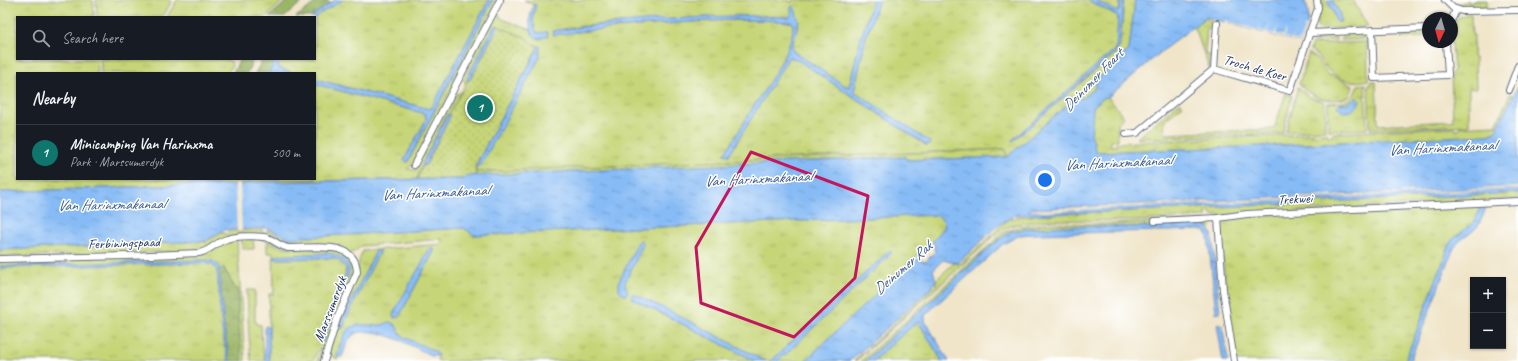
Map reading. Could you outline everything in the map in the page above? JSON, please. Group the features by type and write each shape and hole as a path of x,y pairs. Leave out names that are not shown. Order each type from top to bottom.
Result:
{"street":[{"path":"414,165 500,0"},
{"name":"Troch de Koer","path":"1214,69 1290,91 1318,8 1317,0"},
{"path":"1445,0 1456,10 1467,12 1518,10"},
{"name":"Troch de Koer","path":"1126,134 1137,133 1214,69 1217,23"},
{"path":"1310,32 1422,28"},
{"path":"1372,30 1374,78 1448,75 1446,48"},
{"path":"1509,90 1518,66"},
{"name":"Trekwei","path":"1156,221 1218,218 1247,214 1518,201"},
{"path":"1218,218 1223,290 1234,361"},
{"name":"Ferbiningspaad","path":"0,259 199,253 207,251 220,242 228,239 245,237"},
{"name":"Marssumerdyk","path":"245,237 265,237 283,247 288,248 337,248 353,258 356,265 356,275 337,319 324,361"}],"highlighted area":[{"path":"751,152 868,196 855,278 794,337 701,303 696,247"}],"green space":[{"path":"0,0 93,0 94,16 16,16 16,60 97,60 98,72 16,72 16,180 234,181 316,180 316,84 426,114 426,120 404,160 408,162 493,0 498,0 412,165 407,169 417,170 418,162 443,114 450,108 456,94 462,92 449,114 446,115 423,162 417,179 255,182 234,185 207,184 0,192"},
{"path":"96,0 172,0 164,16 97,16"},
{"path":"177,0 284,0 267,16 168,16"},
{"path":"288,0 306,0 286,16 270,16"},
{"path":"319,0 327,0 330,3 312,16 297,16"},
{"path":"343,0 489,0 432,107 429,109 316,79 316,72 290,72 278,68 279,60 316,60 316,18 321,13"},
{"path":"524,0 789,0 790,2 793,1 792,0 873,0 860,41 849,87 845,86 793,51 792,46 798,26 792,12 791,16 789,17 732,16 694,18 594,25 552,31 553,35 635,26 727,20 759,20 793,23 789,44 784,56 724,154 729,155 788,57 796,59 927,146 854,91 866,37 879,0 1087,0 1118,16 1117,44 1114,50 1012,140 1013,141 1117,52 1120,46 1124,0 1135,0 1129,50 1097,80 1094,89 1083,98 1074,99 1007,157 1004,149 476,172 476,167 478,167 540,57 538,46 531,43 526,38 495,25 468,76 466,85 463,79 464,74 496,12 501,16 500,18 531,30 532,34 540,34 534,25 534,4 533,5"},
{"path":"1095,0 1120,0 1119,12 1115,11"},
{"path":"1320,0 1327,0 1337,22 1340,22 1339,13 1332,0 1353,0 1368,27 1320,29 1317,27 1317,20"},
{"path":"1468,0 1469,3 1476,0 1487,0 1487,7 1469,8 1458,5"},
{"path":"1467,14 1471,14 1472,35 1474,35 1473,57 1475,58 1476,89 1469,88 1469,125 1370,129 1368,87 1371,81 1376,81 1378,125 1453,121 1451,73 1454,70 1452,48 1458,48 1458,18"},
{"path":"1206,17 1207,20 1212,21 1212,28 1207,28 1205,54 1210,55 1209,68 1196,31 1193,27"},
{"path":"498,26 526,38 531,43 538,46 475,166 476,176 465,176 465,179 417,179 423,166 426,165 448,121 450,116 449,114 468,80 470,80"},
{"path":"1422,32 1422,37 1401,38 1401,33"},
{"path":"1362,33 1369,39 1341,40 1343,34"},
{"path":"1315,35 1333,35 1336,40 1310,41"},
{"path":"1367,42 1368,80 1358,82 1343,79 1333,74 1326,68 1316,54 1310,50 1312,44"},
{"path":"1309,53 1317,59 1327,74 1353,85 1350,96 1336,100 1320,98 1307,92 1299,84"},
{"path":"100,60 227,60 231,61 232,65 228,72 101,72"},
{"path":"240,60 253,60 247,72 234,72"},
{"path":"262,60 276,60 270,72 256,72"},
{"path":"1366,84 1367,129 1328,130 1328,103 1344,102 1354,95 1358,85"},
{"path":"1298,87 1309,97 1325,102 1325,130 1286,132"},
{"path":"1286,93 1292,95 1283,133 1138,139 1138,137 1180,102 1183,105 1164,121 1165,134 1274,129"},
{"path":"1510,94 1514,96 1495,132 1489,135 1242,147 1094,152 1094,141 1091,138 1093,107 1103,98 1108,97 1124,117 1117,123 1118,140 1111,141 1111,146 1116,146 1116,143 1327,133 1328,136 1332,136 1333,133 1454,127 1455,130 1459,130 1459,127 1496,125"},
{"path":"1005,149 1007,157 906,160 905,157 476,176 476,172"},
{"path":"1518,193 1518,199 1212,216 1211,212 1206,212 1206,217 1133,221 1045,220 1013,225 1002,230 992,238 856,361 854,361 936,285 936,280 954,263 960,264 1005,222 1013,218 1032,215"},
{"path":"1483,204 1480,207 1475,221 1451,241 1405,361 1236,361 1226,290 1220,230 1228,221 1247,216"},
{"path":"937,215 943,220 945,227 933,241 805,361 777,361 885,259 891,251 889,251 771,361 763,360 676,314 634,294 631,297 633,299 755,361 437,361 438,356 402,336 395,324 389,322 384,325 355,326 337,357 338,359 331,356 329,351 363,251 442,244 442,239 361,246 354,252 350,253 346,250 287,246 240,234 241,231 262,230 262,233 267,233 267,230 288,240 290,238 464,228 474,235","holes":["430,248 434,249 399,317 393,317"]},
{"path":"1207,221 1212,226 1210,228 1206,225 1136,227 1097,226 1031,228 1012,231 997,241 865,361 861,361 1003,233 1014,228 1045,223 1114,224"},
{"path":"229,231 238,231 239,236 200,251 0,257 0,250 205,241 205,243 223,232 224,234 228,234"},
{"path":"253,238 254,249 242,249 242,240"},
{"path":"237,240 245,361 242,361 240,343 238,289 235,288 224,268 219,269 218,264 199,260 0,266 0,260 200,254 223,242"},
{"path":"268,241 280,247 335,250 350,258 355,269 322,361 317,361 321,349 318,350 313,361 269,361 269,294 274,294 273,253 267,253","holes":["327,253 347,264 349,275 321,340 327,315 345,276 346,268 340,261 334,258 276,259 275,257"]},
{"path":"199,263 212,264 217,270 222,330 228,361 0,361 0,268"},
{"path":"224,268 235,288 238,289 238,311 242,361 230,361 223,315 219,269"},
{"path":"247,290 255,290 255,320 256,324 261,325 262,348 265,361 251,361"},
{"path":"918,321 942,361 873,361 916,322"}],"water":[{"path":"335,0 343,0 321,13 316,18 316,16 312,16"},
{"path":"489,0 493,0 407,163 404,160 426,120 426,114 316,84 316,79 429,109 432,107"},
{"path":"873,0 879,0 866,37 854,91 930,142 929,145 925,144 796,59 789,57 729,155 724,154 778,68 789,44 793,23 791,22 727,20 635,26 553,35 552,31 619,23 686,18 738,16 789,17 791,16 791,7 794,6 799,21 792,46 793,51 845,86 849,87 860,41"},
{"path":"1087,0 1095,0 1118,12 1120,9 1120,0 1124,0 1119,49 1013,141 1012,140 1116,48 1118,16"},
{"name":"Van Harinxmakanaal","path":"1135,0 1182,0 1189,2 1193,0 1304,0 1308,11 1308,22 1301,43 1206,17 1167,47 1108,97 1103,98 1093,107 1091,138 1094,141 1095,152 1242,147 1489,135 1495,132 1518,86 1518,187 1031,209 1028,211 1044,212 1518,189 1518,193 1014,215 996,227 958,263 943,260 933,270 936,280 932,287 850,361 805,361 914,258 925,262 935,252 933,241 945,226 943,220 937,215 474,235 464,228 290,238 266,228 224,230 205,241 0,250 0,192 207,184 234,185 255,182 464,179 465,176 905,157 907,160 1007,157 1074,99 1083,98 1094,89 1097,80 1129,50"},
{"path":"1327,0 1332,0 1337,8 1340,16 1340,22 1336,22"},
{"path":"534,4 536,5 533,19 535,30 537,33 547,32 548,36 541,39 536,38 530,26 530,17"},
{"path":"495,25 498,26 470,80 468,80 468,76"},
{"path":"538,46 540,46 540,57 483,162 480,166 476,167 536,52"},
{"path":"276,60 279,60 278,62 279,68 290,72 270,72"},
{"path":"1357,97 1360,100 1359,104 1350,111 1343,112 1337,106 1339,104 1348,103"},
{"path":"448,114 450,116 448,121 425,165 423,166 423,162"},
{"path":"1483,205 1486,207 1482,219 1478,225 1455,246 1453,250 1410,361 1405,361 1451,241 1475,221 1480,207"},
{"path":"1196,224 1204,225 1212,234 1220,312 1216,313 1208,236 1203,230 1020,235 1003,244 925,315 925,321 949,361 942,361 918,321 873,361 865,361 997,241 1012,231 1031,228 1066,226 1136,227"},
{"path":"641,240 644,243 626,281 625,285 628,291 626,295 624,295 619,290 619,281 638,242"},
{"path":"430,248 434,249 434,251 399,317 394,318 393,314"},
{"path":"376,251 380,251 342,329 340,326 341,321"},
{"path":"889,251 892,252 785,355 777,361 771,361"},
{"path":"327,253 342,258 347,263 350,271 334,308 324,341 322,342 324,323 343,283 346,275 346,268 340,261 334,258 274,258 275,256"},
{"path":"199,260 213,261 219,267 224,329 230,361 228,361 222,330 217,270 212,264 199,263 0,268 0,266"},
{"path":"632,294 676,314 763,360 768,361 755,361 633,299 631,297"},
{"path":"389,322 395,324 402,336 436,352 438,356 432,356 392,337 379,333 368,332 358,333 351,337 342,357 337,357 341,342 351,328 357,325 383,325"},
{"path":"1218,323 1222,325 1228,361 1223,361"},
{"path":"265,326 269,327 269,361 265,361"}],"pier":[{"path":"1225,20 1258,30 1261,21 1259,30 1266,32 1270,24 1267,32 1274,34 1278,26 1276,34 1283,36 1286,28 1284,37 1291,39 1295,31 1292,39 1300,41 1305,25 1307,26 1301,43 1225,22"},
{"path":"235,183 240,183 242,231 237,231"},
{"path":"1518,187 1518,189 1044,212 1028,210"}],"place":[{"name":"Minicamping Van Harinxma","path":"480,108"}],"water label":[{"name":"Deinumer Feart","path":"1093,80"},
{"name":"Deinumer Rak","path":"903,268"}]}
